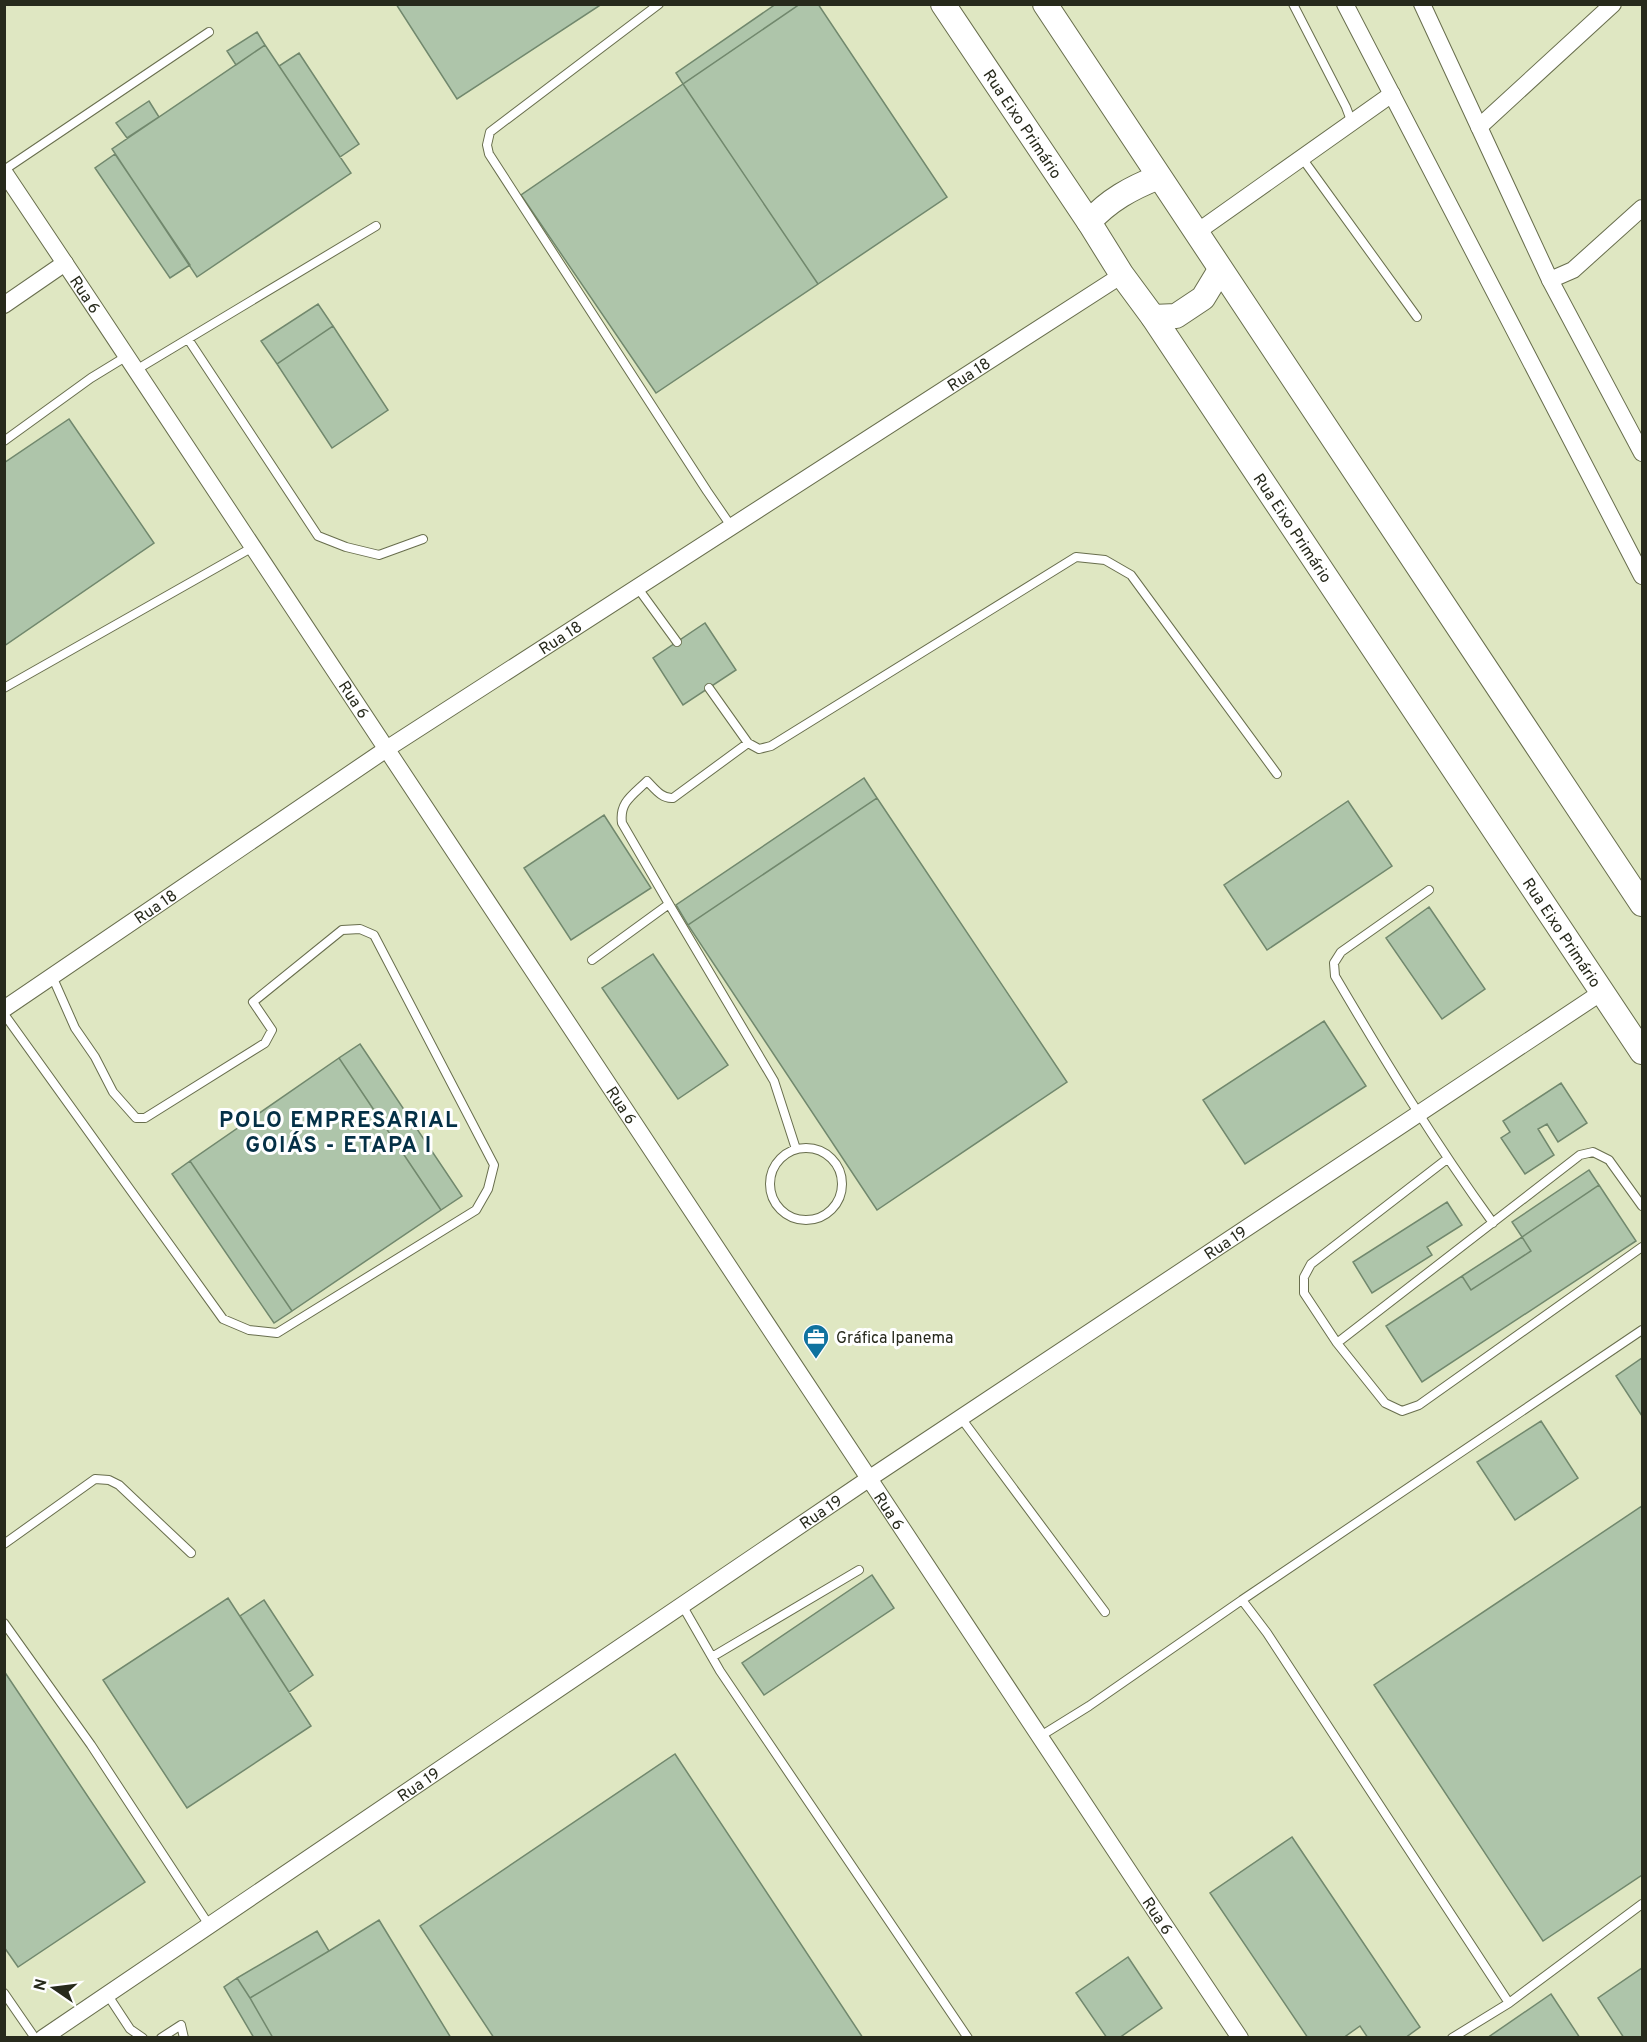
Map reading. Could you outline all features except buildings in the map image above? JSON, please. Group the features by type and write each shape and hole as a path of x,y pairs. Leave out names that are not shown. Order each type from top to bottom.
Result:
{"street":[{"name":"Rua Eixo Primário","path":"943,4 1642,1052"},
{"path":"1045,4 1642,904"},
{"path":"1346,4 1642,576"},
{"path":"1422,4 1550,280 1640,442"},
{"path":"1479,127 1613,4"},
{"path":"1197,232 1392,94"},
{"name":"Rua 6","path":"4,171 388,748 1039,1737 1240,2037"},
{"path":"1089,222 1119,195 1159,177"},
{"path":"1550,280 1572,270 1642,208"},
{"path":"4,305 65,263"},
{"path":"1153,317 1176,316 1203,298 1220,270"},
{"name":"Rua 18","path":"4,1009 388,748 1122,275"},
{"name":"Rua 19","path":"43,2037 870,1478 1602,992"}],"lane":[{"path":"659,4 490,132 487,145 489,154 731,526"},
{"path":"1293,4 1352,123"},
{"path":"4,171 209,33"},
{"path":"1302,158 1417,317"},
{"path":"4,441 91,378 188,339 376,225"},
{"path":"188,339 318,536 346,547 379,555 423,539"},
{"path":"4,688 253,547"},
{"path":"709,688 748,743 759,749 771,746 1076,557 1105,560 1131,574 1277,774"},
{"path":"637,586 676,642"},
{"path":"748,743 673,798 667,799 662,796 647,781 626,801 621,813 622,823 774,1081 796,1149"},
{"path":"1429,890 1341,952 1334,963 1335,976 1418,1114 1493,1223"},
{"path":"592,960 669,904"},
{"path":"4,1014 223,1319 249,1330 277,1333 476,1210 488,1189 494,1165 374,935 360,928 342,930 254,1002 272,1030 266,1043 145,1118 136,1118 113,1092 95,1057 75,1028 52,976"},
{"path":"796,1149 819,1150 829,1156 841,1174 840,1197 835,1207 816,1219 794,1218 784,1213 776,1205 772,1194 770,1183 772,1172 786,1154 796,1149"},
{"path":"1337,1343 1580,1155 1593,1152 1609,1160 1642,1206"},
{"path":"1447,1159 1311,1264 1304,1277 1304,1293 1337,1343 1385,1403 1402,1411 1419,1405 1642,1247"},
{"path":"1039,1737 1089,1706 1642,1330"},
{"path":"960,1418 1105,1612"},
{"path":"4,1544 95,1479 109,1480 119,1485 191,1553"},
{"path":"712,1657 860,1570"},
{"path":"1242,1600 1268,1633 1509,2002"},
{"path":"682,1605 712,1657 968,2037"},
{"path":"4,1623 91,1745 209,1925"},
{"path":"1452,2037 1509,2002 1642,1904"},
{"path":"4,1993 34,2037"},
{"path":"107,1994 130,2029 143,2037"},
{"path":"161,2037 181,2025 184,2037"}],"place":[{"name":"Gráfica Ipanema","path":"816,1360"}],"district":[{"name":"POLO EMPRESARIAL GOIÁS - ETAPA I","path":"339,1132"}]}
